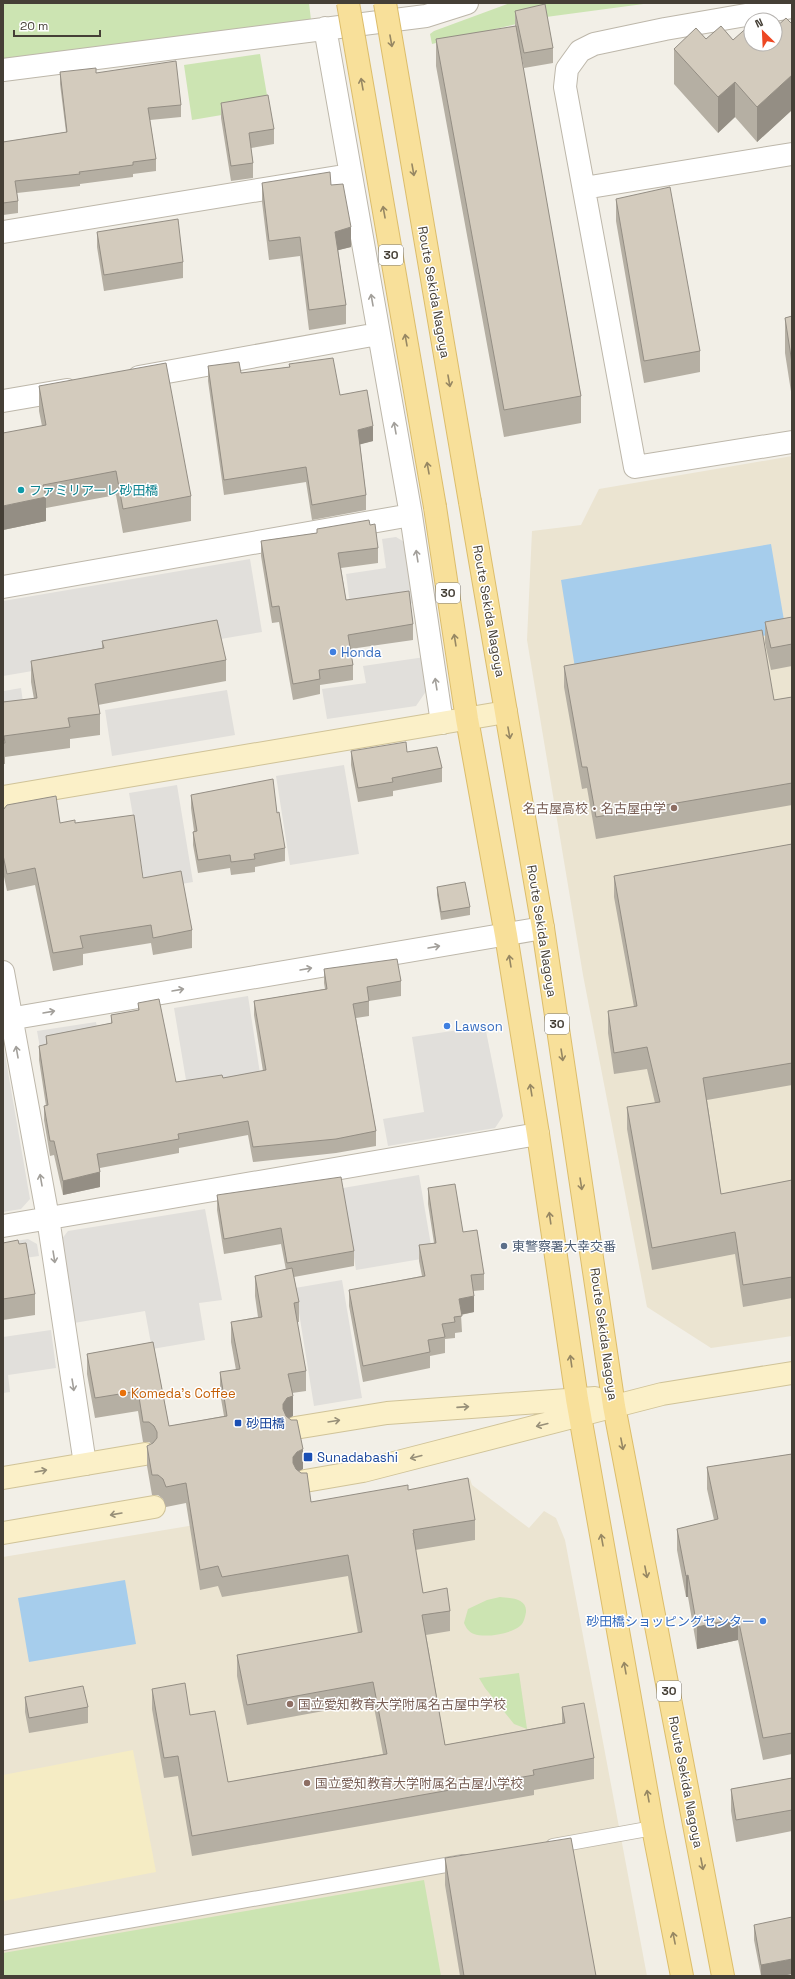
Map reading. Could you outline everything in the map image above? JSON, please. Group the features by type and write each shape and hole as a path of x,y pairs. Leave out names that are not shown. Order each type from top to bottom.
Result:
{"main road":[{"name":"30","path":"348,3 435,507 467,718 506,935 538,1134 578,1407 653,1828 682,1976"},
{"name":"Route Sekida Nagoya","path":"385,3 543,928 614,1401 723,1976"}],"street":[{"path":"3,70 426,16 467,3"},
{"path":"792,7 665,29 594,44 580,51 567,69 565,87 635,467 792,442"},
{"path":"325,28 411,515 442,723"},
{"path":"584,188 792,154"},
{"path":"3,232 350,175"},
{"path":"120,380 378,334"},
{"path":"3,401 89,386"},
{"path":"3,587 411,515"},
{"path":"3,797 506,712"},
{"path":"7,1019 543,928"},
{"path":"3,972 7,1019 48,1218 85,1464"},
{"path":"3,1226 538,1134"},
{"path":"305,1481 363,1471 578,1407 792,1373"},
{"path":"295,1428 387,1412 578,1407"},
{"path":"3,1478 145,1454"},
{"path":"3,1533 154,1507"}],"lane":[{"path":"536,1849 653,1828"},
{"path":"3,1943 473,1860"}],"shaded area":[{"name":"名古屋高校・名古屋中学","path":"792,456 792,1336 711,1348 647,1307 583,975 527,640 532,531 581,525 599,489"},
{"path":"396,537 406,543 414,603 351,612 346,574 386,568 382,539"},
{"path":"250,559 262,632 3,676 3,601"},
{"path":"425,657 429,687 416,706 327,719 322,689 366,683 363,666"},
{"path":"3,684 4,691 21,688 23,702 3,706"},
{"path":"227,690 235,735 112,756 105,710"},
{"path":"344,765 359,854 290,865 276,776"},
{"path":"177,785 193,882 146,890 129,793"},
{"path":"248,996 261,1080 188,1092 174,1008"},
{"path":"96,1022 100,1045 40,1048 37,1031"},
{"path":"485,1026 503,1116 495,1128 388,1146 383,1119 424,1112 412,1037"},
{"path":"3,1043 30,1199 21,1209 3,1212"},
{"path":"419,1175 433,1257 356,1270 343,1188"},
{"path":"205,1209 222,1300 199,1303 205,1340 152,1349 145,1311 74,1323 61,1240 68,1231"},
{"path":"28,1239 37,1244 39,1256 3,1261 3,1243"},
{"path":"342,1280 362,1398 314,1406 295,1288"},
{"path":"51,1330 56,1368 8,1375 10,1392 3,1393 3,1337"},
{"name":"国立愛知教育大学附属名古屋小学校","path":"470,1479 472,1485 529,1528 544,1511 556,1518 565,1540 647,1976 3,1976 3,1557"}],"green space":[{"path":"3,3 309,3 311,20 3,59"},
{"path":"510,3 651,3 546,17 432,44 430,34 434,31"},
{"path":"260,54 269,107 192,120 184,65"},
{"path":"500,1597 521,1601 524,1604 526,1607 526,1612 521,1625 511,1631 485,1636 474,1634 469,1631 464,1623 468,1609 487,1600"},
{"path":"519,1673 527,1729 514,1724 485,1688 479,1678"},
{"path":"424,1880 441,1976 3,1976 3,1953"}],"sand":[{"path":"133,1750 156,1872 3,1901 3,1775"}],"water":[{"path":"771,544 786,632 575,668 561,580"},
{"path":"125,1580 136,1644 29,1662 18,1598"}],"building":[{"path":"545,4 553,48 524,53 515,11"},
{"path":"786,18 792,24 792,75 757,107 735,82 718,97 674,49 696,28 706,39 721,26 733,40 743,31 743,52 783,52 783,21"},
{"path":"516,26 581,396 504,410 436,39"},
{"path":"176,61 181,105 148,108 156,159 133,162 133,165 79,172 80,174 15,181 18,201 3,203 3,142 67,132 60,72 96,68 96,73"},
{"path":"268,95 274,129 249,133 253,163 231,166 221,103"},
{"path":"330,172 331,185 343,184 351,227 335,232 346,305 309,310 300,237 269,241 262,183"},
{"path":"670,187 700,351 644,361 616,199"},
{"path":"178,219 183,262 104,275 97,232"},
{"path":"792,316 792,363 785,318"},
{"path":"333,358 340,395 367,390 373,426 358,430 366,495 312,505 306,467 224,480 208,366 239,362 241,373 290,367 289,364"},
{"path":"166,363 191,496 123,509 116,471 43,485 46,497 3,506 3,433 46,425 39,386"},
{"path":"369,520 370,525 375,524 378,548 338,553 346,600 409,591 413,624 348,635 353,665 319,670 320,679 293,684 279,606 272,607 261,541 317,533 317,529"},
{"path":"792,617 792,644 771,648 765,622"},
{"path":"217,620 226,660 95,684 100,714 68,718 70,727 4,736 5,743 3,743 3,702 37,698 31,661 104,648 102,641"},
{"path":"762,630 774,700 792,697 792,783 596,817 587,767 582,767 564,666"},
{"path":"406,742 407,752 437,747 442,768 392,778 393,782 358,788 351,751"},
{"path":"273,779 277,813 279,812 285,848 254,854 255,859 231,862 230,855 198,860 193,832 197,831 191,795"},
{"path":"56,796 60,823 75,820 75,823 134,815 143,878 181,871 192,930 153,938 151,925 80,936 83,948 53,953 35,868 7,874 3,855 3,810 7,805"},
{"path":"792,844 792,1063 703,1078 721,1194 792,1180 792,1277 743,1285 735,1232 652,1248 627,1107 660,1102 647,1047 614,1053 608,1011 637,1006 614,876"},
{"path":"465,882 470,907 441,912 437,887"},
{"path":"397,959 401,981 367,987 369,1001 353,1004 376,1131 336,1139 253,1147 248,1121 178,1134 179,1139 97,1154 100,1172 63,1181 54,1141 50,1141 44,1106 48,1105 39,1046 47,1044 46,1036 112,1023 111,1015 139,1010 138,1003 159,999 176,1082 222,1075 223,1078 266,1070 254,1001 327,989 324,969"},
{"path":"341,1177 354,1251 287,1263 281,1228 224,1239 217,1195"},
{"path":"455,1184 463,1232 477,1230 484,1274 471,1275 474,1296 459,1299 462,1316 454,1317 455,1322 442,1324 445,1337 428,1340 430,1352 363,1366 349,1290 425,1276 419,1245 436,1243 428,1188"},
{"path":"18,1240 19,1244 26,1243 35,1294 3,1299 3,1243"},
{"path":"292,1268 299,1302 294,1303 306,1371 288,1374 293,1396 287,1398 283,1404 283,1409 286,1416 291,1420 297,1420 303,1449 297,1452 293,1457 293,1463 296,1469 301,1473 307,1473 311,1502 408,1485 408,1490 468,1478 475,1520 413,1530 423,1593 447,1588 450,1611 422,1615 445,1745 565,1723 562,1707 584,1703 594,1758 533,1770 534,1775 192,1836 178,1756 164,1758 152,1689 185,1683 190,1715 215,1711 228,1782 387,1754 373,1682 247,1705 237,1655 362,1632 348,1555 222,1577 218,1566 200,1570 186,1483 166,1487 163,1479 158,1475 152,1475 147,1446 153,1443 157,1438 157,1432 154,1426 149,1422 143,1422 138,1391 95,1398 87,1354 153,1342 169,1426 227,1416 220,1372 240,1369 231,1322 262,1317 255,1276"},
{"name":"砂田橋ショッピングセンター","path":"792,1454 792,1733 763,1738 738,1618 697,1627 688,1575 686,1576 677,1529 718,1519 707,1467"},
{"path":"83,1686 88,1707 29,1718 25,1697"},
{"path":"792,1778 792,1810 736,1820 731,1789"},
{"path":"571,1838 596,1976 464,1976 445,1858"},
{"path":"792,1917 792,1959 761,1965 754,1925"}],"place":[{"name":"ファミリアーレ砂田橋","path":"21,490"},
{"name":"Honda","path":"333,652"},
{"name":"名古屋高校・名古屋中学","path":"674,808"},
{"name":"Lawson","path":"447,1026"},
{"name":"東警察署大幸交番","path":"504,1246"},
{"name":"Komeda's Coffee","path":"123,1393"},
{"name":"砂田橋","path":"238,1423"},
{"name":"Sunadabashi","path":"308,1457"},
{"name":"砂田橋ショッピングセンター","path":"763,1621"},
{"name":"国立愛知教育大学附属名古屋中学校","path":"290,1704"},
{"name":"国立愛知教育大学附属名古屋小学校","path":"307,1783"}]}
